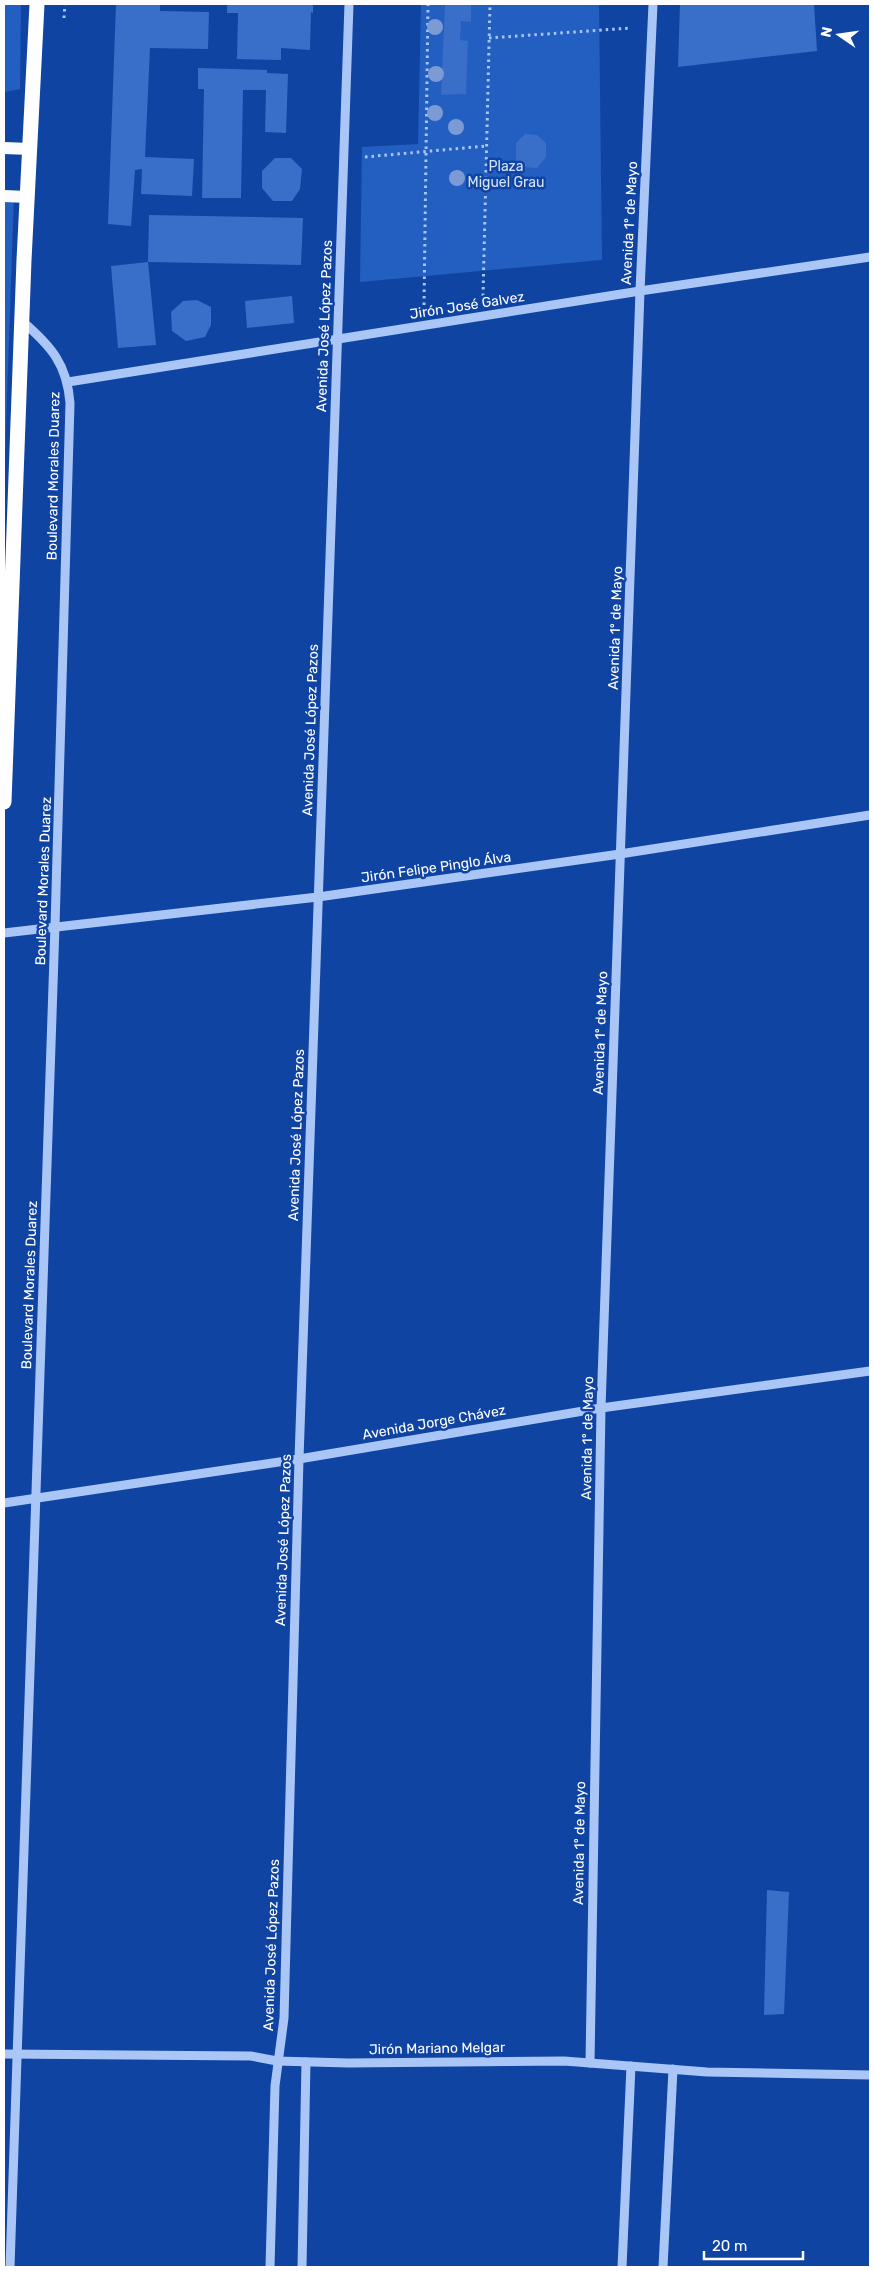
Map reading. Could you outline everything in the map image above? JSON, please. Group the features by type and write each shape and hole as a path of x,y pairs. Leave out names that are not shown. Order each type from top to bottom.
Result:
{"highway":[{"path":"4,802 27,197 37,4"}],"main road":[{"path":"4,148 30,149"},
{"path":"4,196 27,197"}],"street":[{"name":"Avenida José López Pazos","path":"270,2267 277,2061 284,2008 299,1459 349,4"},
{"name":"Avenida 1º de Mayo","path":"590,2063 601,1408 640,291 653,4"},
{"name":"Jirón José Galvez","path":"68,382 640,291 870,257"},
{"name":"Boulevard Morales Duarez","path":"10,2267 55,926 70,403 68,382 59,361 47,343 22,321"},
{"name":"Jirón Felipe Pinglo Álva","path":"4,933 318,897 620,854 870,815"},
{"name":"Avenida Jorge Chávez","path":"4,1503 299,1459 601,1408 870,1372"},
{"name":"Jirón Mariano Melgar","path":"4,2054 251,2056 277,2061 306,2062 564,2061 706,2072 870,2075"},
{"path":"302,2267 306,2062"},
{"path":"622,2267 631,2066"},
{"path":"663,2267 673,2069"}],"path":[{"path":"424,326 428,4"},
{"path":"483,316 490,4"},
{"path":"489,38 652,27"},
{"path":"344,160 486,146"}],"green space":[{"path":"4,4 21,4 20,89 5,92"},
{"name":"Plaza Miguel Grau","path":"421,4 599,4 602,260 360,282 362,147 418,144"},
{"path":"4,190 14,195 4,483"}],"building":[{"path":"116,4 160,4 160,11 209,12 208,49 150,48 145,157 194,159 192,196 141,194 142,169 135,170 131,226 108,224"},
{"path":"227,4 313,4 310,50 281,48 281,60 237,59 238,13 227,13"},
{"path":"445,4 471,4 471,22 461,21 460,40 468,41 466,94 441,95"},
{"path":"680,4 814,4 817,51 678,67"},
{"path":"198,68 267,70 267,73 288,74 286,133 265,132 266,90 243,90 241,198 202,198 204,89 198,89"},
{"path":"525,134 537,135 546,143 546,157 537,168 522,167 516,159 516,143"},
{"path":"275,158 291,158 302,169 300,189 292,201 273,201 262,188 262,171"},
{"path":"149,215 303,218 301,265 148,262"},
{"path":"148,262 156,345 118,348 111,266"},
{"path":"292,296 294,323 247,328 245,301"},
{"path":"197,300 211,307 211,325 205,337 186,341 172,331 171,312 183,301"},
{"path":"767,1890 789,1892 784,2014 764,2015"}]}
